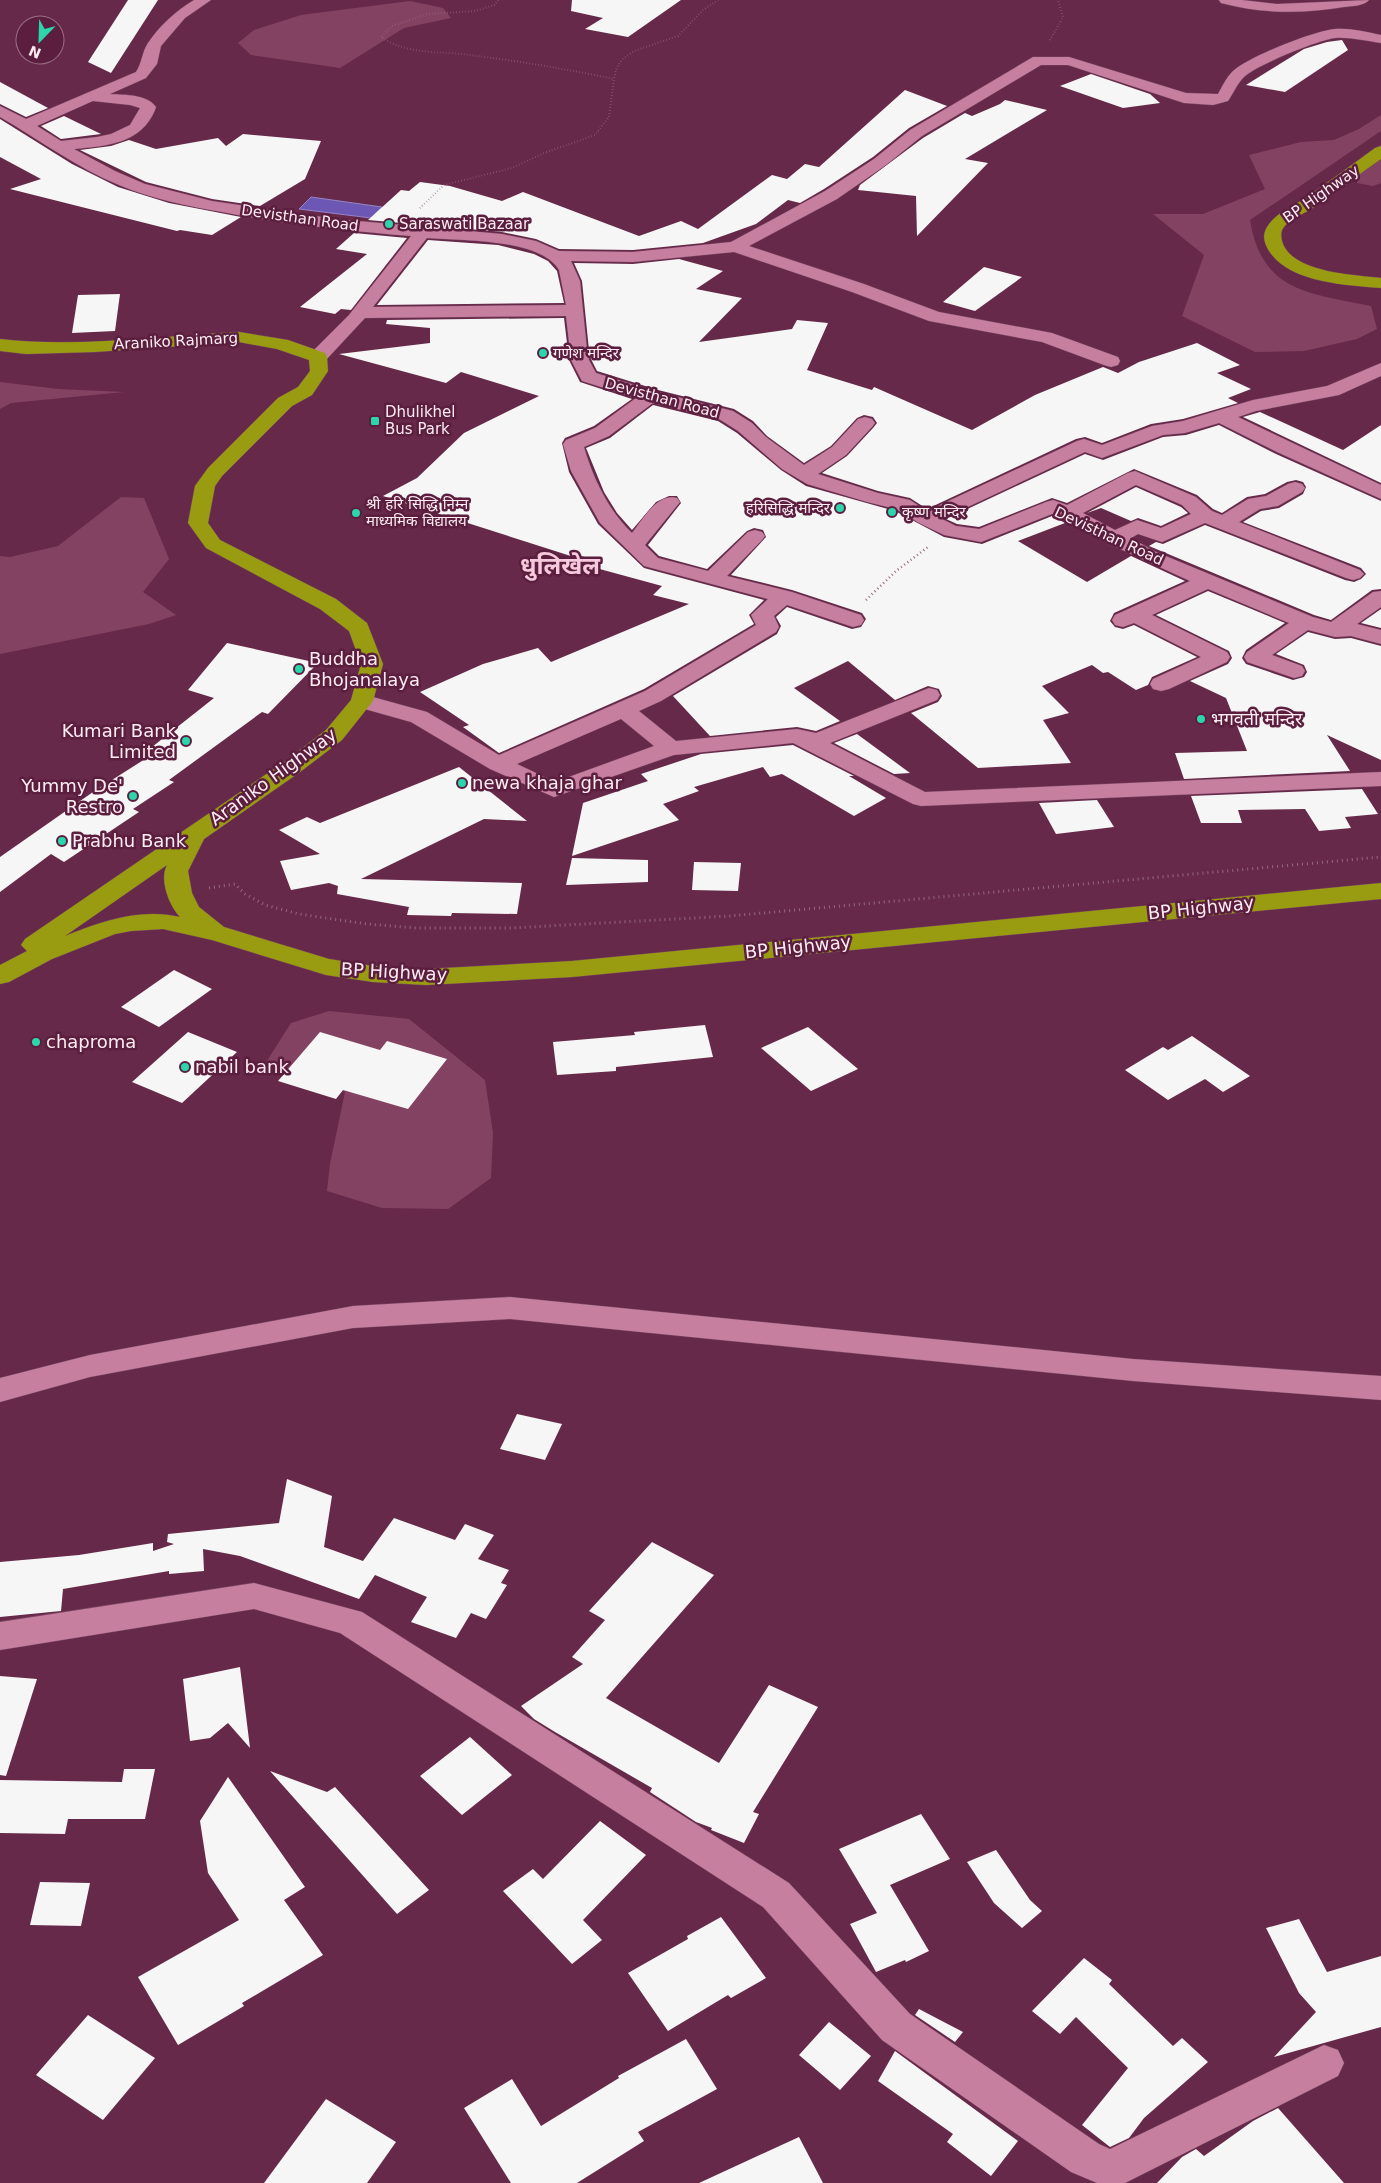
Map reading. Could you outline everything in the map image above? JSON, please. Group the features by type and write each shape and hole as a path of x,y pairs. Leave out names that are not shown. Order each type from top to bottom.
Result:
{"highway":[{"name":"BP Highway","path":"1381,151 1311,202 1282,220 1273,231 1273,243 1282,257 1300,268 1335,278 1381,283"},
{"name":"Araniko Rajmarg","path":"0,345 26,348 95,346 239,337 281,344 318,357"},
{"name":"Araniko Highway","path":"0,969 292,767 334,735 362,701 372,664 359,628 328,604 213,544 198,523 205,486 215,472 285,402 305,391 315,379 319,370 318,357"},
{"name":"BP Highway","path":"194,835 176,871 179,893 188,911 219,934"},
{"name":"BP Highway","path":"0,976 43,953 108,928 163,921 219,934 326,967 373,974 426,977 582,968 1381,890"}],"street":[{"path":"26,125 141,75 150,64 154,45 180,15 204,0"},
{"path":"1226,0 1247,5 1279,8 1328,6 1362,0"},
{"path":"556,256 633,257 735,247 831,195 880,162 916,133 1038,60 1069,61 1184,98 1214,100 1224,98 1238,74 1259,62 1313,40 1331,34 1347,33 1381,39"},
{"path":"59,146 101,140 134,130 144,118 148,107 145,103 135,101 92,97"},
{"name":"Devisthan Road","path":"0,111 98,170 126,182 176,198 268,216 514,240 556,256 564,263 571,282 580,360 589,377 650,396 726,415 745,427 772,452 814,480 874,498 903,504 926,519 951,531 966,532 980,536 1053,506 1114,539 1208,582 1305,622 1336,630 1351,629 1381,637"},
{"path":"318,357 360,313 423,232"},
{"path":"735,247 858,288 935,317 1046,337 1111,361"},
{"path":"360,313 575,310"},
{"path":"926,519 1084,446 1102,452 1158,430 1185,427 1253,406 1332,391 1381,369"},
{"path":"650,396 602,432 573,444 581,471 610,523 651,562 714,577 849,618"},
{"path":"1221,416 1284,448 1381,493"},
{"path":"804,474 839,451 865,423"},
{"path":"1068,513 1135,477 1189,501 1214,519 1353,574"},
{"path":"1114,539 1137,526 1162,536 1255,503 1271,502 1295,488"},
{"path":"633,546 654,518 670,502"},
{"path":"714,577 755,536"},
{"path":"1161,684 1219,657 1126,618 1208,582"},
{"path":"498,764 653,696 768,628 762,614 784,597"},
{"path":"1336,630 1381,597"},
{"path":"1294,671 1255,657 1305,622"},
{"path":"362,701 419,717 498,764 554,790 672,748 797,736 818,740 929,695"},
{"path":"623,709 672,748"},
{"path":"797,736 921,799 1381,779"},
{"path":"0,1390 90,1366 353,1317 510,1308 1124,1369 1381,1388"},
{"path":"0,1636 254,1596 350,1622 776,1895 896,2027 1085,2158 1111,2169 1324,2063"}],"path":[{"path":"498,0 495,5 475,11 428,14 392,26 381,37 388,43 418,50 464,54 614,79"},
{"path":"402,230 412,216 444,185 512,168 544,153 595,136 609,116 617,68 628,55 634,51 678,36 703,10 718,0"},
{"path":"1038,60 1063,17 1058,0"},
{"path":"849,618 880,584 908,560 951,531"},
{"path":"179,893 235,884 245,894 265,905 299,914 366,924 416,928 511,928 730,916 1381,857"}],"shaded area":[{"path":"410,1 443,8 451,18 404,28 340,68 251,55 238,43 254,30 301,15"},
{"path":"1381,115 1381,131 1250,220 1256,244 1265,262 1277,276 1292,286 1309,292 1371,306 1377,329 1357,339 1304,351 1255,352 1182,316 1204,255 1153,214 1203,214 1265,189 1249,155 1301,142 1334,140 1359,129"},
{"path":"1381,158 1381,183 1373,186 1357,183 1356,175"},
{"path":"311,197 382,207 371,218 299,209"},
{"path":"0,382 58,389 124,392 11,403 0,409"},
{"path":"121,497 144,498 169,559 143,592 176,615 149,624 0,654 0,556 10,557 58,546"},
{"path":"329,1011 409,1019 485,1080 493,1133 491,1178 448,1209 382,1208 327,1191 330,1164 345,1092 265,1064 291,1023"}],"building":[{"path":"128,0 158,0 111,73 88,62"},
{"path":"572,0 681,0 628,37 585,29 603,18 571,11"},
{"path":"1342,40 1348,50 1285,92 1246,85 1304,49 1327,42"},
{"path":"1091,74 1150,94 1160,103 1123,108 1060,86"},
{"path":"0,82 48,108 26,117 0,104"},
{"path":"905,90 947,106 909,128 873,157 800,203 788,200 756,224 703,243 633,250 559,249 536,239 502,232 368,220 401,190 409,191 420,182 450,186 502,201 523,192 639,236 681,221 698,229 772,175 787,179 805,164 819,167"},
{"path":"1005,100 1047,110 965,159 988,163 917,236 916,196 858,190 860,185 923,138 965,113 972,116"},
{"path":"64,116 101,134 61,139 41,126"},
{"path":"0,119 72,164 118,187 169,203 241,217 212,235 177,231 10,189 41,179 0,157"},
{"path":"243,134 321,141 305,179 260,206 212,199 146,182 80,150 111,146 129,140 156,149 218,138 226,146"},
{"path":"354,233 407,238 351,310 341,309 335,314 300,307 367,254 336,249"},
{"path":"428,240 498,245 534,254 548,261 557,271 564,303 377,305"},
{"path":"679,259 723,271 696,289 742,298 699,342 792,329 797,320 828,323 807,370 872,390 874,387 972,430 1035,395 1103,367 1118,373 1139,362 1197,343 1240,365 1217,373 1251,389 1228,398 1238,403 1183,419 1151,424 1102,443 1085,437 1076,439 927,509 910,498 878,491 822,473 847,456 873,428 877,423 873,417 864,415 857,418 831,446 804,463 767,436 753,421 734,409 658,390 597,371 589,350 582,281 574,263 633,264"},
{"path":"984,267 1022,277 975,311 943,302"},
{"path":"120,294 115,331 72,333 78,295"},
{"path":"564,318 569,360 580,382 632,399 594,426 565,438 562,443 569,472 598,524 644,568 764,600 749,615 754,624 644,689 499,753 463,727 469,725 420,692 483,664 538,648 551,662 689,604 653,595 662,586 596,568 599,565 383,496 417,478 464,433 539,396 461,372 446,383 339,354 430,343 430,328 386,324 387,320"},
{"path":"653,405 718,421 737,433 781,470 806,486 895,511 944,537 982,544 1052,516 1065,523 1018,541 1087,582 1131,556 1185,581 1114,613 1110,621 1115,627 1123,629 1134,625 1197,657 1152,677 1148,685 1136,690 1108,672 1103,673 1092,665 1042,686 1069,713 1043,720 1071,763 978,768 911,713 938,702 942,696 939,689 928,686 895,700 848,661 794,688 840,721 816,731 797,727 710,736 673,696 777,634 781,626 776,617 787,607 852,629 861,627 866,619 862,613 792,590 731,575 766,537 763,530 754,528 747,531 707,569 659,556 648,545 681,503 677,496 669,496 656,502 632,530 617,513 604,492 586,448 610,438"},
{"path":"1260,412 1343,450 1381,425 1381,483 1243,417"},
{"path":"1219,425 1276,454 1381,501 1381,589 1372,590 1331,620 1314,615 1149,546 1156,542 1163,544 1205,525 1345,580 1354,582 1361,579 1366,574 1361,568 1243,522 1261,511 1279,508 1303,494 1306,487 1303,482 1296,480 1287,482 1265,494 1247,497 1222,513 1213,509 1197,495 1134,469 1067,503 1052,498 979,527 957,524 946,519 1085,454 1103,460 1163,437 1186,435"},
{"path":"1136,487 1181,507 1188,513 1161,526 1138,518 1131,521 1101,508 1087,513"},
{"path":"1208,591 1285,623 1246,650 1242,658 1246,664 1293,680 1304,677 1307,672 1304,665 1276,654 1308,632 1335,639 1351,638 1381,646 1381,760 1327,735 1350,771 1184,779 1175,753 1247,751 1226,698 1190,681 1228,664 1232,658 1229,651 1156,615"},
{"path":"1381,609 1381,628 1361,623"},
{"path":"227,643 318,663 268,714 262,712 169,780 174,782 133,809 139,812 64,862 51,854 0,892 0,857 93,792 153,754 147,751 214,698 188,690"},
{"path":"857,734 910,773 894,774 834,743"},
{"path":"793,745 854,776 849,776 886,798 854,816 782,774 770,777 763,767 694,787 699,791 663,804 679,820 572,856 583,803 648,781 641,774 701,754"},
{"path":"459,767 527,821 484,819 361,879 522,883 517,914 452,913 451,916 407,915 409,907 337,894 338,886 329,883 291,890 280,861 320,854 279,830 307,817 320,823"},
{"path":"1362,789 1378,814 1345,817 1351,828 1319,831 1305,809 1238,810 1242,823 1201,823 1191,796"},
{"path":"1097,800 1114,827 1056,834 1039,803"},
{"path":"572,858 648,860 648,882 566,885"},
{"path":"694,862 741,863 738,891 692,890"},
{"path":"174,970 212,989 159,1027 121,1007"},
{"path":"705,1025 713,1057 616,1067 616,1071 557,1075 553,1042 635,1035 634,1032"},
{"path":"808,1027 858,1069 811,1091 761,1048"},
{"name":"nabil bank","path":"188,1032 237,1052 182,1103 132,1082"},
{"path":"320,1032 380,1050 387,1041 447,1059 408,1109 343,1090 336,1099 278,1081"},
{"path":"1192,1036 1250,1076 1223,1092 1205,1079 1168,1100 1125,1070 1163,1047 1168,1050"},
{"path":"517,1414 562,1424 545,1460 500,1449"},
{"path":"287,1479 332,1496 324,1547 363,1561 394,1518 455,1540 465,1524 494,1535 478,1559 509,1570 501,1583 507,1585 486,1619 471,1613 456,1638 411,1622 427,1597 375,1575 359,1599 240,1556 203,1549 204,1571 169,1574 169,1571 63,1589 61,1611 0,1617 0,1562 79,1555 153,1543 153,1551 174,1544 167,1542 168,1534 279,1523"},
{"path":"652,1542 714,1575 606,1698 719,1763 769,1685 818,1707 753,1812 759,1814 744,1843 696,1822 650,1792 652,1788 534,1719 521,1706 583,1664 572,1657 605,1620 589,1611"},
{"path":"240,1667 250,1748 228,1723 210,1738 190,1741 183,1679"},
{"path":"0,1676 37,1679 6,1776 0,1775"},
{"path":"470,1737 512,1775 462,1815 420,1776"},
{"path":"124,1769 155,1769 145,1819 68,1819 65,1834 0,1833 0,1780 122,1782"},
{"path":"270,1771 327,1792 335,1787 429,1890 397,1914"},
{"path":"228,1777 305,1887 284,1900 323,1955 242,2003 244,2006 178,2045 138,1977 239,1920 208,1873 200,1821"},
{"path":"921,1814 950,1859 890,1885 929,1951 906,1962 905,1960 876,1972 850,1924 877,1913 839,1849"},
{"path":"600,1821 646,1855 583,1920 602,1940 572,1964 503,1891 533,1869 543,1879"},
{"path":"996,1850 1030,1900 1042,1911 1022,1928 994,1903 967,1862"},
{"path":"40,1882 90,1883 81,1926 30,1925"},
{"path":"721,1917 766,1978 731,1998 728,1995 668,2031 628,1973 688,1939 687,1936"},
{"path":"1299,1919 1327,1972 1381,1956 1381,2027 1274,2057 1316,2012 1299,1993 1266,1928"},
{"path":"1084,1958 1112,1980 1109,1984 1173,2046 1182,2038 1208,2062 1144,2118 1129,2138 1110,2147 1082,2125 1128,2068 1076,2017 1060,2034 1032,2011"},
{"path":"919,2009 963,2032 955,2042 915,2015"},
{"path":"88,2015 155,2058 103,2120 36,2075"},
{"path":"829,2022 871,2056 840,2090 799,2055"},
{"path":"686,2039 717,2089 638,2132 644,2141 577,2183 511,2183 464,2108 512,2079 541,2126 619,2078 618,2076"},
{"path":"895,2051 1018,2141 991,2176 947,2142 953,2134 878,2081"},
{"path":"326,2099 396,2142 367,2183 264,2183"},
{"path":"1278,2108 1344,2183 1157,2183 1182,2157 1196,2149 1204,2156 1253,2121"},
{"path":"799,2137 823,2183 699,2183"}],"place":[{"name":"Saraswati Bazaar","path":"389,224"},
{"name":"गणेश मन्दिर","path":"543,353"},
{"name":"Dhulikhel Bus Park","path":"375,421"},
{"name":"हरिसिद्धि मन्दिर","path":"840,508"},
{"name":"कृष्ण मन्दिर","path":"892,512"},
{"name":"श्री हरि सिद्धि निम्न माध्यमिक विद्यालय","path":"356,513"},
{"name":"Buddha Bhojanalaya","path":"299,669"},
{"name":"भगवती मन्दिर","path":"1201,719"},
{"name":"Kumari Bank Limited","path":"186,741"},
{"name":"newa khaja ghar","path":"462,783"},
{"name":"Yummy De' Restro","path":"133,796"},
{"name":"Prabhu Bank","path":"62,841"},
{"name":"chaproma","path":"36,1042"},
{"name":"nabil bank","path":"185,1067"}],"district":[{"name":"धुलिखेल","path":"560,566"}]}
